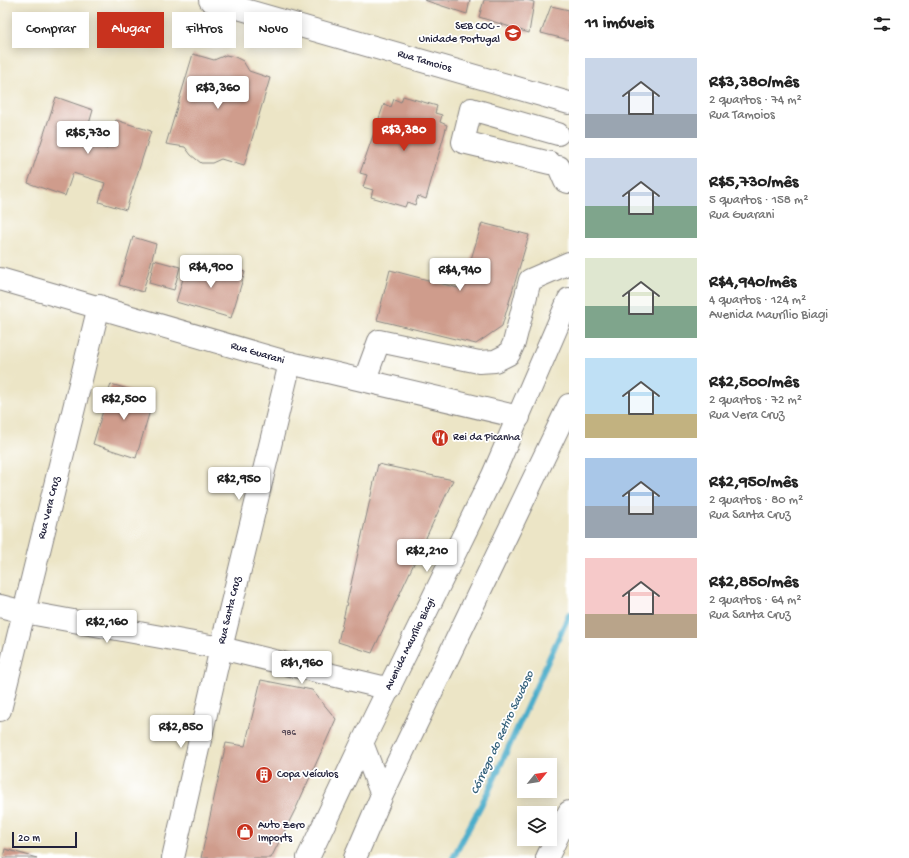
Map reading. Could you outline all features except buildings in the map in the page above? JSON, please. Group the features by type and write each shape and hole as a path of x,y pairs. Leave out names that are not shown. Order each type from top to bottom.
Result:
{"street":[{"name":"Rua Tamoios","path":"210,0 569,103"},
{"path":"494,134 560,156"},
{"path":"365,379 379,341 479,362 495,361 509,354 514,343 530,280 569,263"},
{"name":"Rua Guarani","path":"0,279 99,306 290,363 365,379 519,417"},
{"name":"Avenida Maurílio Biagi","path":"308,858 362,743 390,689 493,475 569,299"},
{"name":"Rua Vera Cruz","path":"0,710 99,306"},
{"name":"Rua Santa Cruz","path":"173,858 221,648 290,363"},
{"path":"355,858 382,795 569,405"},
{"path":"0,606 24,612 221,648 390,689"},
{"path":"362,743 382,795"},
{"path":"546,858 569,812"}],"waterway":[{"name":"Córrego do Retiro Saudoso","path":"453,858 489,790 569,615"}],"place":[{"name":"SEB COC - Unidade Portugal","path":"513,33"},
{"name":"Rei da Picanha","path":"440,438"},
{"name":"Copa Veículos","path":"264,775"},
{"name":"Auto Zero Imports","path":"245,832"}]}
